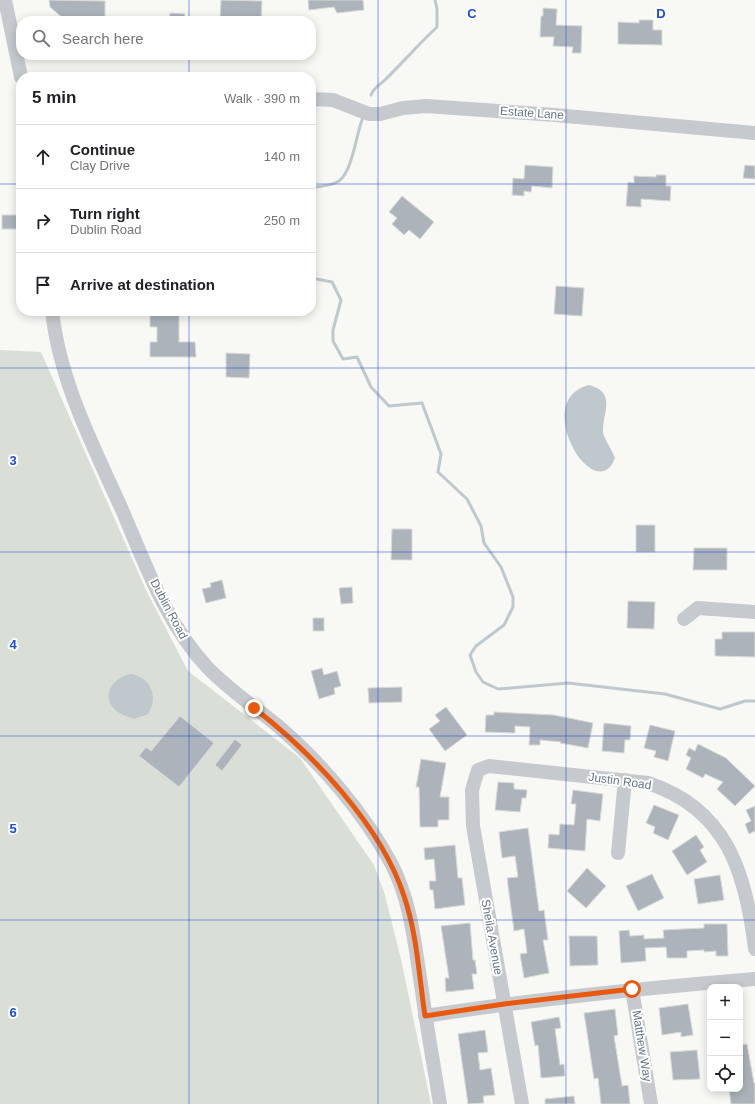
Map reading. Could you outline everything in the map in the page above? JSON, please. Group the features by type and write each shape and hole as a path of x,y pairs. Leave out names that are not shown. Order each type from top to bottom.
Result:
{"street":[{"path":"4,0 16,54"},
{"path":"17,60 20,72"},
{"name":"Estate Lane","path":"316,98 333,100 369,114 380,114 403,108 426,106 555,115 755,133"},
{"name":"Dublin Road","path":"53,316 62,366 83,423 141,554 179,632 210,670 276,725 312,758 362,820 389,861 400,883 412,923 425,1016 440,1104"},
{"path":"684,620 698,608 755,612"},
{"name":"Justin Road","path":"478,770 489,766 648,783 666,789 701,811 720,831 744,886 755,949"},
{"name":"Sheila Avenue","path":"478,770 472,790 473,826 522,1104"},
{"path":"618,853 625,780"},
{"path":"425,1016 504,1004 632,989 755,979"},
{"name":"Matthew Way","path":"632,989 651,1104"}],"shaded area":[{"path":"0,350 41,352 146,590 188,671 300,758 374,865 385,895 401,959 431,1104 0,1104"},
{"path":"589,385 598,389 604,394 606,400 603,429 604,436 615,458 606,470 594,470 583,461 572,446 566,428 565,410 572,395"},
{"path":"131,674 144,679 153,695 153,701 148,714 134,719 114,709 109,700 112,685 126,675"}],"building":[{"path":"49,0 105,1 105,16 60,16 50,7"},
{"path":"221,0 262,1 261,16 220,16"},
{"path":"308,0 363,0 364,10 337,13 334,7 309,10"},
{"path":"543,8 557,9 556,25 582,26 581,53 572,53 573,47 553,46 554,37 540,37"},
{"path":"170,13 185,14 185,16 170,16"},
{"path":"639,20 653,20 653,30 662,30 662,45 618,44 618,22 639,23"},
{"path":"525,165 553,167 552,188 532,186 531,192 524,191 524,196 512,195 513,178 524,179"},
{"path":"745,165 755,166 755,179 743,178"},
{"path":"656,175 666,175 666,186 671,186 670,201 641,199 641,207 626,206 628,182 634,183 634,176 656,177"},
{"path":"402,196 434,222 420,239 409,230 404,235 392,224 397,218 389,212"},
{"path":"2,215 16,215 16,229 2,229"},
{"path":"556,286 584,288 582,316 554,314"},
{"path":"150,316 179,316 179,342 195,342 196,357 150,357 150,342 157,342 157,327 150,327"},
{"path":"226,353 250,354 249,378 226,377"},
{"path":"636,525 655,525 655,552 636,552"},
{"path":"392,529 412,529 412,560 391,560"},
{"path":"694,548 727,548 727,570 693,570"},
{"path":"222,580 226,598 206,603 202,589 211,587 210,583"},
{"path":"352,587 353,603 341,604 339,588"},
{"path":"628,601 655,602 654,629 627,628"},
{"path":"313,618 324,618 324,631 313,631"},
{"path":"722,632 755,632 755,657 715,656 715,639 722,639"},
{"path":"322,668 324,675 337,671 341,686 334,688 335,694 319,699 311,671"},
{"path":"402,687 402,702 369,703 368,688"},
{"path":"446,707 467,735 445,751 429,729 440,721 435,715"},
{"path":"494,712 554,715 593,723 588,748 560,743 561,742 540,740 540,745 529,745 530,727 515,726 515,733 485,732 486,715 494,715"},
{"path":"180,716 214,743 179,787 139,756 146,747 151,751"},
{"path":"604,723 631,726 630,740 625,740 624,753 602,751"},
{"path":"650,725 675,731 668,761 654,757 656,751 644,748"},
{"path":"235,739 242,745 222,771 215,765"},
{"path":"698,744 726,758 755,786 735,806 717,789 723,782 705,774 703,778 686,769 691,758 686,755 689,748 695,751"},
{"path":"421,759 446,763 440,797 449,797 449,820 438,820 438,827 420,827 419,787 416,787"},
{"path":"498,782 514,783 514,789 527,790 526,798 522,798 520,812 495,810"},
{"path":"573,790 603,794 600,821 587,819 585,851 548,848 549,834 559,835 560,824 574,825 576,804 571,804"},
{"path":"654,805 679,815 668,840 653,833 655,827 646,823"},
{"path":"755,806 755,831 749,834 745,824 751,821 746,810"},
{"path":"528,828 539,911 544,910 548,940 543,940 549,973 524,978 520,954 527,953 524,929 514,931 507,878 518,877 515,856 502,858 499,832"},
{"path":"696,835 704,847 700,850 707,862 687,875 672,851"},
{"path":"455,845 458,878 462,878 465,905 435,909 433,890 430,890 429,881 436,881 434,859 425,860 424,848"},
{"path":"587,868 606,886 586,908 567,891"},
{"path":"652,874 664,898 638,911 626,886"},
{"path":"720,875 724,900 698,904 694,879"},
{"path":"470,923 473,960 475,960 477,974 472,974 474,989 446,992 445,978 449,978 441,926"},
{"path":"704,924 727,924 728,956 716,956 716,951 704,952 704,950 687,951 687,958 667,958 666,947 645,948 646,961 621,963 619,931 629,930 630,936 644,935 644,939 664,938 663,930 704,928"},
{"path":"569,936 597,936 598,965 570,966"},
{"path":"688,1004 693,1035 681,1037 681,1032 662,1035 659,1008"},
{"path":"615,1009 618,1035 614,1036 622,1086 628,1085 630,1104 601,1104 598,1078 594,1079 584,1013"},
{"path":"559,1017 561,1028 555,1029 560,1065 564,1064 565,1076 541,1078 538,1045 535,1046 531,1022"},
{"path":"485,1030 488,1052 478,1053 480,1070 491,1068 495,1095 483,1096 484,1103 468,1104 458,1034"},
{"path":"747,1044 755,1083 755,1104 731,1104 729,1092 743,1092 743,1045"},
{"path":"697,1050 700,1079 673,1080 670,1052"},
{"path":"574,1096 575,1104 545,1104 545,1099"}],"waterway":[{"path":"371,95 375,88 386,79 437,27 437,9 435,0"},
{"path":"316,187 333,184 339,181 343,176 350,162 362,120"},
{"path":"316,279 332,282 341,300 333,330 333,341 343,359 357,357 371,387 389,406 422,403 441,454 438,472 467,499 481,526 484,543 501,567 513,597 513,607 504,625 476,646 470,655 476,672 483,682 498,689 568,683 665,694 720,709 745,701 755,701"}],"route":[{"path":"254,708 276,725 312,758 346,799 382,848 400,883 412,923 425,1016 504,1004 632,989"}]}
